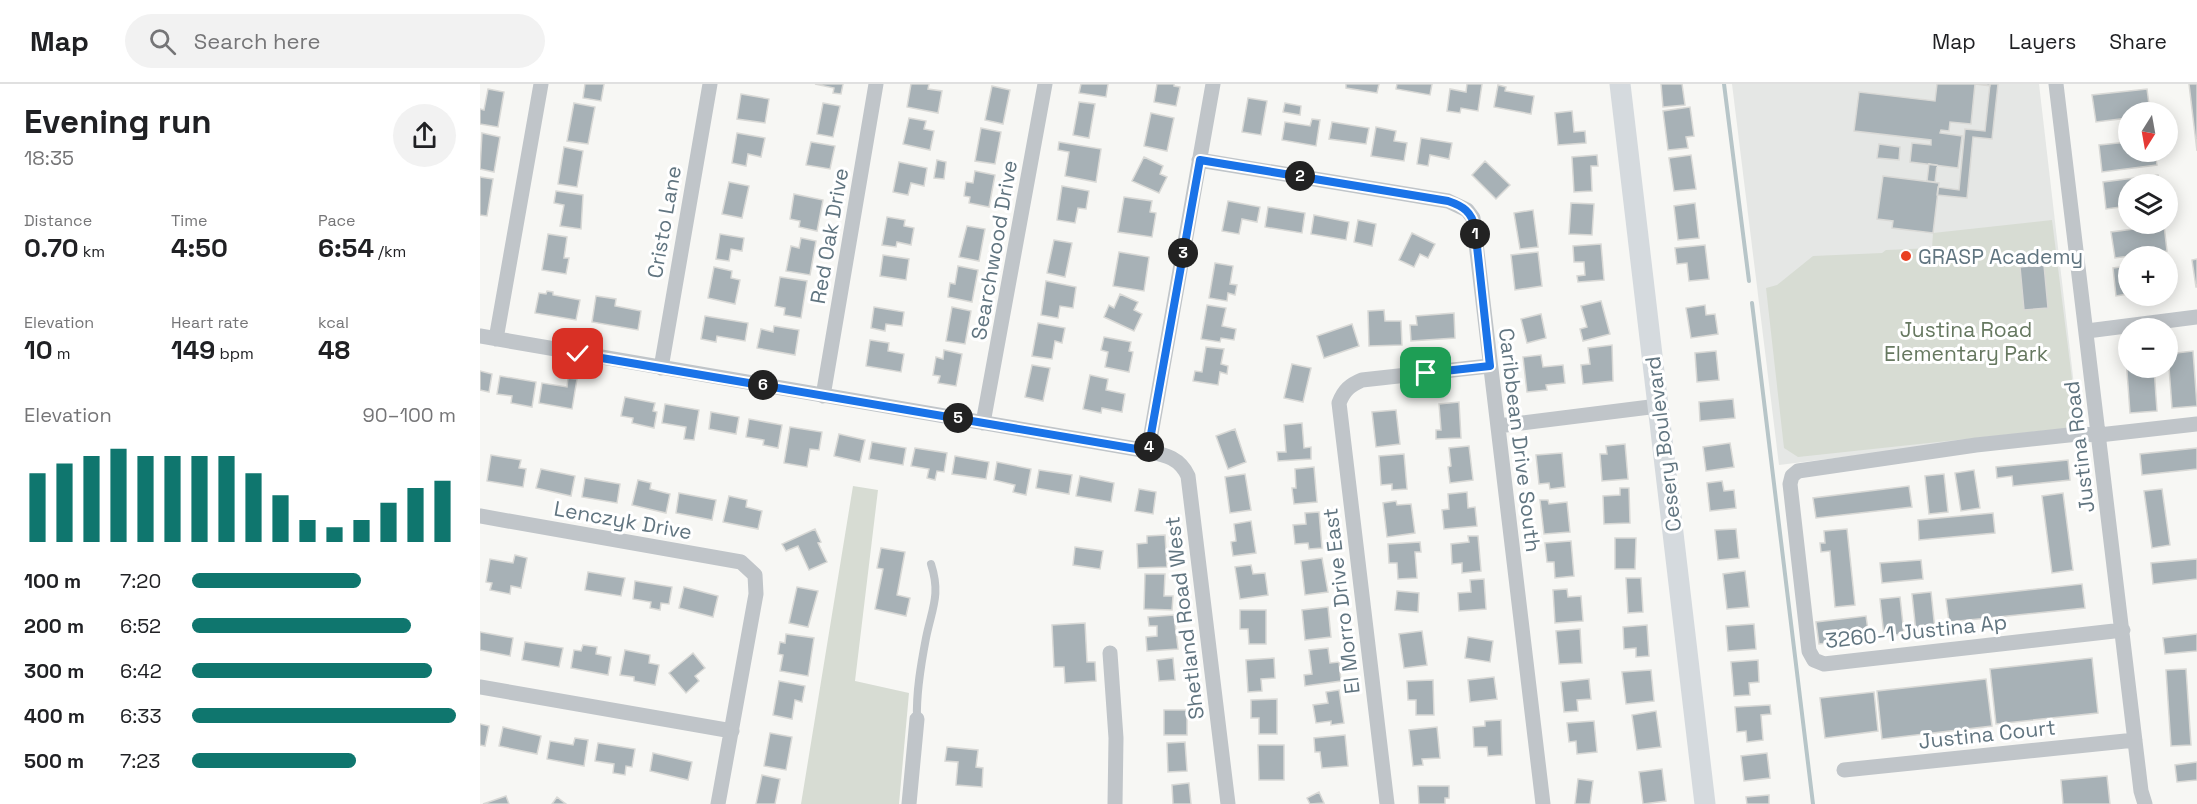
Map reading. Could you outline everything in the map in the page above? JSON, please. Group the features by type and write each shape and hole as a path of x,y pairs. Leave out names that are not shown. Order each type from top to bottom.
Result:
{"main road":[{"name":"Cesery Boulevard","path":"1620,84 1706,804"}],"street":[{"path":"496,339 541,84"},
{"name":"Cristo Lane","path":"661,368 710,84"},
{"name":"Red Oak Drive","path":"822,396 876,84"},
{"name":"Searchwood Drive","path":"983,423 1045,84"},
{"path":"1148,451 1213,84"},
{"name":"Justina Road","path":"2056,84 2141,791 2145,804"},
{"name":"Caribbean Drive South","path":"1200,160 1448,201 1467,210 1473,218 1543,804"},
{"path":"2087,331 2197,317"},
{"name":"Shetland Road West","path":"480,336 1170,456 1180,463 1188,476 1228,804"},
{"name":"El Morro Drive East","path":"1387,804 1339,403 1343,393 1351,385 1362,380 1490,366"},
{"path":"1498,426 1658,406"},
{"path":"2098,435 2197,424"},
{"name":"3260-1 Justina Ap","path":"2098,435 2078,434 1987,444 1798,471 1792,477 1790,484 1809,651 1814,660 1824,664 2123,630"},
{"name":"Lenczyk Drive","path":"480,516 741,562 755,575 756,594 732,731"},
{"path":"1110,653 1116,738 1115,804"},
{"path":"480,687 732,731 718,804"},
{"path":"909,804 917,718"},
{"name":"Justina Court","path":"1844,770 2135,740"}],"lane":[{"path":"917,718 916,702 923,657 936,597 936,581 931,564"}],"shaded area":[{"name":"GRASP Academy","path":"1732,84 2039,84 2079,428 1779,465"}],"green space":[{"name":"Justina Road Elementary Park","path":"2052,220 2078,427 1798,457 1784,448 1766,288 1777,285 1813,256 1932,248 1933,233"},
{"path":"853,486 878,490 855,681 909,693 899,804 801,804"}],"building":[{"path":"585,84 604,84 601,101 583,98"},
{"path":"815,84 843,84 841,94 833,93 834,88"},
{"path":"911,84 929,84 928,89 942,91 938,113 907,107"},
{"path":"1081,84 1108,84 1106,97 1079,93"},
{"path":"1157,84 1174,84 1180,87 1176,106 1154,102"},
{"path":"1346,84 1379,84 1377,93 1346,88"},
{"path":"1397,84 1432,84 1430,95 1396,89"},
{"path":"1467,84 1482,84 1478,111 1461,108 1460,113 1447,111 1450,89 1466,92"},
{"path":"1661,84 1682,84 1685,105 1663,107"},
{"path":"1937,84 1975,84 1971,124 1950,122 1949,131 1941,130 1940,133 1962,136 1958,168 1910,162 1912,143 1931,145 1931,140 1854,131 1859,92 1935,101"},
{"path":"1990,84 1998,84 1992,139 1973,137 1967,198 1937,195 1938,187 1959,190 1965,129 1985,131"},
{"path":"2189,84 2197,84 2197,151"},
{"path":"1498,85 1506,87 1505,91 1534,96 1531,114 1494,107"},
{"path":"992,86 1010,90 1003,124 985,120"},
{"path":"488,89 504,92 498,127 480,124 480,109 484,110"},
{"path":"2147,89 2149,102 2118,102 2118,119 2096,122 2092,95"},
{"path":"741,94 769,99 765,123 737,119"},
{"path":"1248,98 1267,101 1261,135 1242,132"},
{"path":"1079,102 1095,104 1089,138 1073,135"},
{"path":"574,103 595,107 588,144 567,141"},
{"path":"823,103 840,106 833,137 817,134"},
{"path":"1285,103 1301,106 1300,115 1283,112"},
{"path":"1690,107 1694,136 1686,137 1688,148 1668,150 1663,111"},
{"path":"1572,111 1574,132 1585,131 1586,143 1558,145 1555,113"},
{"path":"1151,113 1174,118 1167,151 1144,146"},
{"path":"909,118 926,121 924,129 934,131 930,150 903,144"},
{"path":"1312,119 1320,120 1316,146 1282,140 1285,122 1310,126"},
{"path":"1332,122 1369,128 1366,144 1329,139"},
{"path":"1376,127 1396,131 1394,141 1407,143 1404,161 1371,156"},
{"path":"981,128 1001,132 995,164 975,161"},
{"path":"482,133 500,137 494,172 480,169"},
{"path":"737,133 765,138 761,157 748,154 746,166 732,163"},
{"path":"1421,138 1452,143 1449,159 1430,155 1428,166 1417,164"},
{"path":"811,142 835,146 830,169 806,165"},
{"path":"1059,142 1101,149 1096,182 1065,176 1069,152 1058,150"},
{"path":"2118,143 2118,162 2157,162 2157,165 2102,172 2099,145"},
{"path":"1879,144 1900,147 1899,160 1877,158"},
{"path":"564,147 583,151 577,187 558,184"},
{"path":"1597,155 1598,166 1591,166 1592,191 1574,192 1572,157"},
{"path":"1691,155 1696,189 1674,191 1669,158"},
{"path":"1144,157 1163,166 1160,174 1167,177 1159,193 1132,181"},
{"path":"937,160 946,162 944,179 934,178"},
{"path":"1485,161 1510,185 1496,199 1472,175"},
{"path":"899,162 927,168 924,186 911,183 908,195 893,192"},
{"path":"1929,164 1937,165 1935,182 1927,181"},
{"path":"975,171 995,175 989,207 969,203 970,197 964,196 966,182 973,183"},
{"path":"1883,176 1939,183 1933,233 1892,228 1893,221 1877,219"},
{"path":"480,177 493,179 487,216 480,215"},
{"path":"2118,180 2118,207 2106,209 2103,182"},
{"path":"729,182 749,186 742,218 722,214"},
{"path":"1062,186 1089,191 1086,209 1078,208 1075,223 1057,220"},
{"path":"556,191 583,195 581,229 560,226 564,205 554,203"},
{"path":"794,194 823,200 817,231 799,227 800,221 790,219"},
{"path":"1124,197 1152,201 1150,212 1156,213 1152,237 1118,232"},
{"path":"1228,201 1260,207 1257,222 1242,219 1239,234 1222,231"},
{"path":"1571,203 1594,204 1592,235 1569,234"},
{"path":"1695,203 1699,238 1678,240 1674,206"},
{"path":"1268,207 1305,213 1302,233 1265,227"},
{"path":"1533,210 1538,247 1520,249 1514,213"},
{"path":"1314,215 1349,222 1346,240 1311,234"},
{"path":"887,217 905,220 904,226 914,228 911,245 897,242 896,247 882,245"},
{"path":"1358,220 1376,224 1372,246 1354,242"},
{"path":"967,226 985,229 979,261 959,257"},
{"path":"2111,232 2165,234 2166,246 2118,246 2118,258 2115,258"},
{"path":"1412,233 1435,244 1428,258 1420,254 1414,267 1399,260"},
{"path":"548,234 567,237 564,258 569,258 566,274 542,270"},
{"path":"720,234 744,238 742,251 731,249 729,261 716,259"},
{"path":"801,238 816,241 810,275 786,271 791,246 799,248"},
{"path":"1054,240 1072,243 1065,277 1047,273"},
{"path":"1601,244 1604,280 1578,282 1577,276 1585,275 1584,262 1574,262 1573,246"},
{"path":"1705,245 1709,279 1689,281 1687,263 1677,264 1675,248"},
{"path":"1119,252 1149,257 1144,291 1113,286"},
{"path":"1538,252 1542,286 1515,290 1511,255"},
{"path":"883,255 909,259 906,280 880,276"},
{"path":"2197,259 2197,287 2196,287 2192,260"},
{"path":"1215,263 1233,266 1230,284 1237,285 1235,295 1228,293 1227,301 1209,298"},
{"path":"2044,265 2048,308 2024,310 2020,267"},
{"path":"958,266 978,270 972,302 948,297 950,283 955,284"},
{"path":"714,267 732,271 731,278 740,280 735,304 708,298"},
{"path":"2118,267 2118,296 2116,296 2113,268"},
{"path":"780,277 807,281 801,318 784,315 785,308 775,306"},
{"path":"1046,281 1076,287 1073,308 1060,306 1058,318 1041,315"},
{"path":"547,291 553,292 553,295 580,300 576,320 535,313 539,293 546,294"},
{"path":"1120,294 1138,302 1134,310 1142,314 1134,331 1104,317 1109,305 1114,308"},
{"path":"596,296 616,299 615,306 641,311 638,330 592,322"},
{"path":"1601,301 1610,334 1583,341 1580,329 1587,327 1581,306"},
{"path":"1207,305 1226,308 1222,326 1236,329 1234,340 1221,338 1220,342 1201,339"},
{"path":"1705,305 1706,315 1715,314 1718,334 1691,338 1686,308"},
{"path":"874,307 904,312 902,326 886,324 885,331 871,328"},
{"path":"952,307 971,311 965,344 946,341"},
{"path":"1384,310 1385,321 1401,321 1402,345 1369,346 1368,311"},
{"path":"1454,313 1455,338 1411,341 1410,325 1417,325 1416,316"},
{"path":"1541,314 1546,338 1527,343 1521,319"},
{"path":"705,316 748,323 745,341 717,336 716,342 701,339"},
{"path":"1038,323 1065,328 1062,343 1055,341 1052,359 1032,356"},
{"path":"1352,324 1359,346 1324,358 1317,336"},
{"path":"774,326 799,330 795,355 757,348 761,329 773,332"},
{"path":"1104,337 1131,342 1129,351 1133,352 1129,372 1105,367 1108,352 1101,350"},
{"path":"870,340 889,343 888,351 904,354 901,372 866,366"},
{"path":"1612,345 1613,381 1583,384 1581,365 1590,364 1588,348"},
{"path":"1206,347 1224,349 1221,364 1228,366 1227,374 1220,372 1218,385 1193,381 1195,371 1202,372"},
{"path":"944,350 962,354 956,386 938,383 940,376 933,375 936,357 943,359"},
{"path":"1716,351 1719,380 1697,382 1695,353"},
{"path":"2193,351 2197,406 2172,408 2170,378 2178,378 2178,353"},
{"path":"1541,355 1543,367 1563,365 1565,383 1546,385 1547,390 1527,392 1523,357"},
{"path":"1292,364 1311,368 1303,402 1284,398"},
{"path":"1032,365 1050,368 1043,401 1025,397"},
{"path":"480,371 492,374 489,392 480,390"},
{"path":"1090,375 1108,379 1106,390 1125,394 1122,412 1102,408 1101,413 1083,409"},
{"path":"500,376 536,382 532,407 511,403 512,396 497,394"},
{"path":"568,378 577,379 572,409 539,403 542,383 567,387"},
{"path":"2127,378 2155,378 2157,411 2130,413"},
{"path":"625,397 655,403 653,411 657,412 654,428 632,423 633,418 621,416"},
{"path":"1733,399 1735,418 1700,421 1699,402"},
{"path":"1459,402 1461,438 1436,439 1436,430 1441,430 1439,404"},
{"path":"665,404 699,410 694,440 684,439 686,427 662,423"},
{"path":"1396,410 1400,444 1376,447 1372,412"},
{"path":"711,412 739,417 736,434 709,429"},
{"path":"749,419 782,425 778,448 763,445 764,440 746,437"},
{"path":"1302,423 1304,448 1311,447 1311,459 1278,461 1277,452 1286,452 1284,425"},
{"path":"790,427 822,432 819,450 810,449 807,467 784,463"},
{"path":"1235,429 1246,462 1228,469 1216,436"},
{"path":"839,434 865,440 860,462 834,456"},
{"path":"872,442 906,448 903,465 869,459"},
{"path":"1730,443 1734,467 1706,471 1703,447"},
{"path":"1625,444 1628,479 1602,481 1600,454 1607,454 1606,446"},
{"path":"1469,446 1473,480 1450,483 1449,448"},
{"path":"915,448 947,453 944,472 937,471 935,480 927,478 929,469 911,466"},
{"path":"2197,448 2197,469 2142,475 2140,454"},
{"path":"1562,453 1565,487 1550,489 1549,483 1539,484 1536,455"},
{"path":"1404,454 1407,489 1392,490 1392,484 1381,485 1379,456"},
{"path":"491,455 521,460 519,468 526,469 523,487 487,481"},
{"path":"955,456 989,462 986,479 952,474"},
{"path":"2068,460 2070,480 2013,486 2012,476 1997,478 1996,467"},
{"path":"997,462 1031,469 1026,495 1013,492 1015,485 994,480"},
{"path":"1314,467 1317,502 1294,504 1292,488 1296,488 1295,469"},
{"path":"541,469 575,476 571,496 536,488"},
{"path":"1039,470 1072,475 1069,494 1036,488"},
{"path":"1974,470 1980,508 1961,511 1955,473"},
{"path":"1245,474 1251,510 1230,513 1225,477"},
{"path":"1944,474 1948,512 1929,514 1925,476"},
{"path":"1080,476 1114,483 1111,502 1076,496"},
{"path":"585,478 620,484 617,503 582,497"},
{"path":"638,480 651,483 650,489 670,494 666,513 632,505"},
{"path":"1722,481 1724,491 1734,490 1736,508 1710,511 1707,483"},
{"path":"1909,486 1912,507 1816,518 1813,498"},
{"path":"1620,488 1629,488 1630,523 1604,524 1603,496 1620,495"},
{"path":"1139,489 1156,492 1153,514 1135,511"},
{"path":"2162,489 2170,545 2152,548 2144,491"},
{"path":"1467,492 1468,508 1475,507 1477,526 1444,529 1442,510 1449,509 1448,494"},
{"path":"679,493 716,500 712,520 676,513"},
{"path":"2063,493 2073,570 2052,573 2042,496"},
{"path":"729,496 747,500 746,507 762,511 758,529 723,522"},
{"path":"1540,500 1548,500 1549,504 1567,502 1570,532 1544,534"},
{"path":"1396,501 1397,505 1411,504 1415,533 1387,537 1383,503"},
{"path":"1319,512 1322,548 1309,549 1308,543 1295,544 1293,525 1306,524 1305,513"},
{"path":"1993,513 1995,533 1919,540 1918,520"},
{"path":"1251,521 1256,553 1233,556 1231,542 1236,541 1234,524"},
{"path":"815,529 821,542 818,543 827,562 809,570 798,546 786,551 782,544"},
{"path":"1736,529 1739,558 1718,560 1715,530"},
{"path":"1847,529 1855,605 1835,607 1830,551 1821,552 1820,543 1825,543 1824,531"},
{"path":"1165,535 1167,567 1138,568 1137,544 1147,543 1147,536"},
{"path":"1468,536 1478,536 1481,571 1462,573 1462,563 1452,564 1451,544 1469,542"},
{"path":"1615,538 1636,538 1635,569 1615,569"},
{"path":"1571,541 1574,576 1555,578 1554,562 1547,562 1545,543"},
{"path":"1420,542 1421,552 1415,552 1417,578 1398,579 1397,563 1389,563 1388,544"},
{"path":"1075,547 1103,551 1100,569 1073,565"},
{"path":"881,548 905,552 897,595 910,598 906,616 875,609 883,569 877,568"},
{"path":"515,555 527,558 521,588 511,586 510,594 490,590 492,583 486,582 490,559 513,563"},
{"path":"1322,558 1328,592 1305,595 1301,561"},
{"path":"2197,559 2197,579 2153,584 2151,563"},
{"path":"1921,560 1923,579 1882,583 1880,563"},
{"path":"1251,565 1253,574 1265,573 1268,595 1240,599 1235,567"},
{"path":"1745,571 1749,607 1727,609 1723,574"},
{"path":"588,572 625,578 621,596 585,590"},
{"path":"1145,574 1165,574 1164,596 1173,596 1172,610 1144,609"},
{"path":"1626,578 1641,578 1643,612 1628,613"},
{"path":"1484,579 1486,609 1459,611 1458,593 1471,592 1470,580"},
{"path":"635,581 672,587 669,604 661,603 660,610 650,608 651,602 633,599"},
{"path":"2082,584 2085,608 1949,622 1946,599"},
{"path":"684,587 718,596 713,617 679,608"},
{"path":"797,587 818,591 808,627 789,623"},
{"path":"1567,589 1568,597 1581,596 1583,621 1555,623 1553,590"},
{"path":"1397,591 1419,593 1418,612 1395,610"},
{"path":"1931,592 1935,630 1916,632 1912,594"},
{"path":"1900,597 1904,634 1884,636 1880,599"},
{"path":"1328,607 1331,637 1305,640 1302,610"},
{"path":"1240,610 1266,610 1266,644 1249,644 1248,629 1240,629"},
{"path":"1174,615 1178,649 1147,651 1146,637 1157,636 1157,626 1149,626 1148,617"},
{"path":"1866,616 1869,638 1819,644 1816,622"},
{"path":"1085,623 1087,662 1095,662 1096,681 1065,683 1064,667 1054,667 1052,625"},
{"path":"1754,624 1756,649 1728,651 1726,626"},
{"path":"1647,625 1649,656 1636,657 1636,648 1624,649 1623,627"},
{"path":"1580,629 1582,663 1559,664 1556,631"},
{"path":"1422,631 1427,665 1404,668 1399,634"},
{"path":"480,632 513,638 510,656 480,650"},
{"path":"786,634 814,638 808,676 780,671 783,655 778,654 780,642 785,643"},
{"path":"2197,634 2197,651 2165,654 2163,638"},
{"path":"1468,637 1493,641 1490,662 1465,658"},
{"path":"525,642 563,648 559,667 522,660"},
{"path":"583,645 597,647 596,654 611,657 608,675 571,668 574,650 581,651"},
{"path":"1328,648 1330,663 1339,662 1341,681 1305,686 1304,675 1312,674 1309,650"},
{"path":"625,650 650,655 649,663 659,665 655,685 634,681 634,677 620,675"},
{"path":"693,653 705,668 695,676 699,681 686,693 669,673"},
{"path":"1173,658 1175,680 1159,681 1157,660"},
{"path":"1274,658 1275,678 1261,679 1262,691 1248,692 1246,660"},
{"path":"2092,658 2098,713 1996,724 1990,669"},
{"path":"1758,660 1759,682 1749,683 1750,695 1734,696 1731,662"},
{"path":"2186,669 2191,745 2171,746 2166,670"},
{"path":"1651,670 1654,701 1626,704 1622,672"},
{"path":"1494,677 1497,699 1470,702 1468,680"},
{"path":"1589,679 1591,699 1577,700 1578,711 1564,712 1561,682"},
{"path":"1986,679 1992,726 1882,739 1877,691"},
{"path":"1433,680 1434,715 1416,715 1416,700 1408,700 1407,681"},
{"path":"779,681 805,686 802,702 795,700 792,719 773,715"},
{"path":"1339,690 1344,723 1331,725 1331,721 1316,723 1313,705 1328,703 1326,692"},
{"path":"1874,692 1878,731 1825,738 1820,698"},
{"path":"1277,699 1277,734 1259,734 1259,718 1251,718 1251,700"},
{"path":"1770,705 1771,714 1761,715 1763,740 1747,742 1746,731 1737,732 1735,707"},
{"path":"1164,710 1187,710 1187,735 1164,735"},
{"path":"1656,711 1661,747 1637,750 1632,715"},
{"path":"1501,720 1502,755 1488,756 1487,747 1474,747 1473,727 1485,726 1485,721"},
{"path":"1594,721 1597,752 1577,754 1576,741 1569,742 1567,723"},
{"path":"480,724 489,726 485,746 480,745"},
{"path":"503,727 541,736 537,754 499,746"},
{"path":"1437,727 1440,758 1422,759 1423,765 1413,766 1409,730"},
{"path":"770,733 792,737 786,770 764,766"},
{"path":"1345,735 1348,766 1322,768 1320,752 1315,752 1314,738"},
{"path":"575,738 588,740 584,766 547,759 550,741 573,745"},
{"path":"1185,742 1187,771 1168,772 1167,743"},
{"path":"598,743 635,749 632,767 626,766 625,775 613,773 614,764 595,761"},
{"path":"1258,745 1284,745 1284,780 1259,780"},
{"path":"947,747 978,750 976,767 983,768 982,787 956,785 958,762 945,761"},
{"path":"653,753 692,762 688,780 650,771"},
{"path":"1767,753 1770,778 1744,781 1741,756"},
{"path":"2197,762 2197,780 2177,782 2175,765"},
{"path":"1662,769 1666,801 1643,804 1639,772"},
{"path":"762,775 780,779 775,804 756,804"},
{"path":"2107,776 2110,804 2063,804 2061,780"},
{"path":"1578,779 1593,781 1590,804 1575,804"},
{"path":"1189,783 1191,804 1173,804 1172,785"},
{"path":"1418,786 1449,786 1449,798 1445,798 1445,804 1419,804"},
{"path":"1319,792 1324,803 1310,804 1307,798"},
{"path":"1769,795 1769,804 1747,804 1746,797"},
{"path":"506,796 509,804 483,804"},
{"path":"557,797 566,804 552,804"}],"waterway":[{"path":"1724,84 1749,281"},
{"path":"1752,303 1813,804"}],"place":[{"name":"GRASP Academy","path":"1906,256"}],"route":[{"path":"578,354 1148,451 1200,160 1448,201 1467,210 1473,218 1475,228 1490,366 1426,373"}]}
